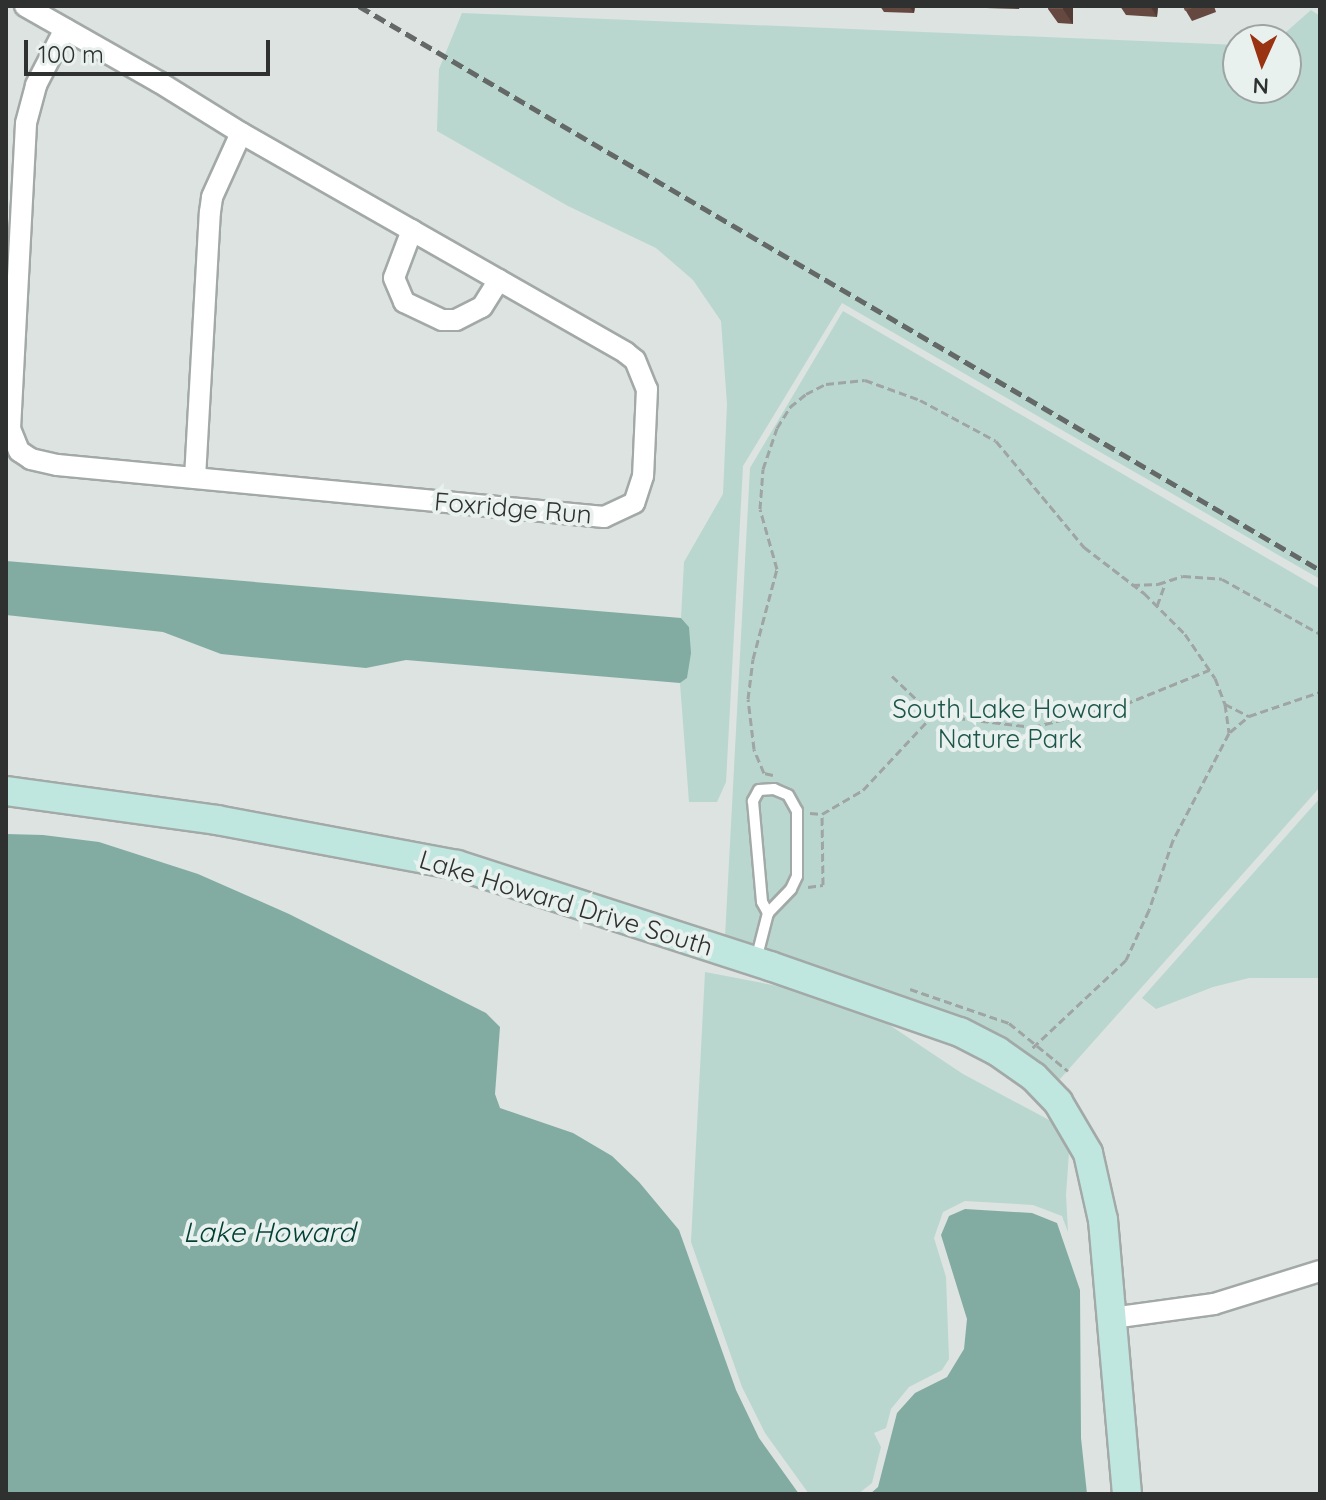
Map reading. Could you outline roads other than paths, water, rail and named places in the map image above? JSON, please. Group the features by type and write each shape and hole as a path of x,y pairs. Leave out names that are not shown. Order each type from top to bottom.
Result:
{"street":[{"name":"Foxridge Run","path":"25,6 65,29 241,133 626,353 638,365 647,389 643,476 634,503 604,517 44,463 19,451 10,429 26,123 36,85 65,29"},
{"path":"195,478 212,197 241,133"},
{"path":"412,230 394,278 404,302 442,320 456,320 482,307 499,280"},
{"name":"Lake Howard Drive South","path":"6,791 217,820 457,865 960,1032 1016,1064 1050,1094 1075,1127 1096,1179 1127,1494"},
{"path":"1112,1318 1214,1304 1320,1271"}],"lane":[{"path":"755,962 768,913 791,889 797,876 797,811 788,795 774,789 759,790 753,801 762,902 768,913"}],"water":[{"path":"6,561 681,618 689,627 691,653 687,678 680,683 406,660 366,668 221,654 163,632 6,615"},
{"name":"Lake Howard","path":"6,834 99,842 198,874 289,914 486,1013 500,1027 495,1094 500,1108 573,1133 612,1156 639,1182 679,1230 736,1390 759,1438 799,1494 6,1494"},
{"path":"965,1209 1032,1213 1057,1223 1080,1290 1081,1438 1087,1494 870,1494 878,1487 897,1413 915,1393 947,1377 964,1349 967,1319 941,1235 949,1216"}],"railway":[{"path":"359,6 1320,570"}],"park label":[{"name":"South Lake Howard Nature Park","path":"1010,724"}]}
